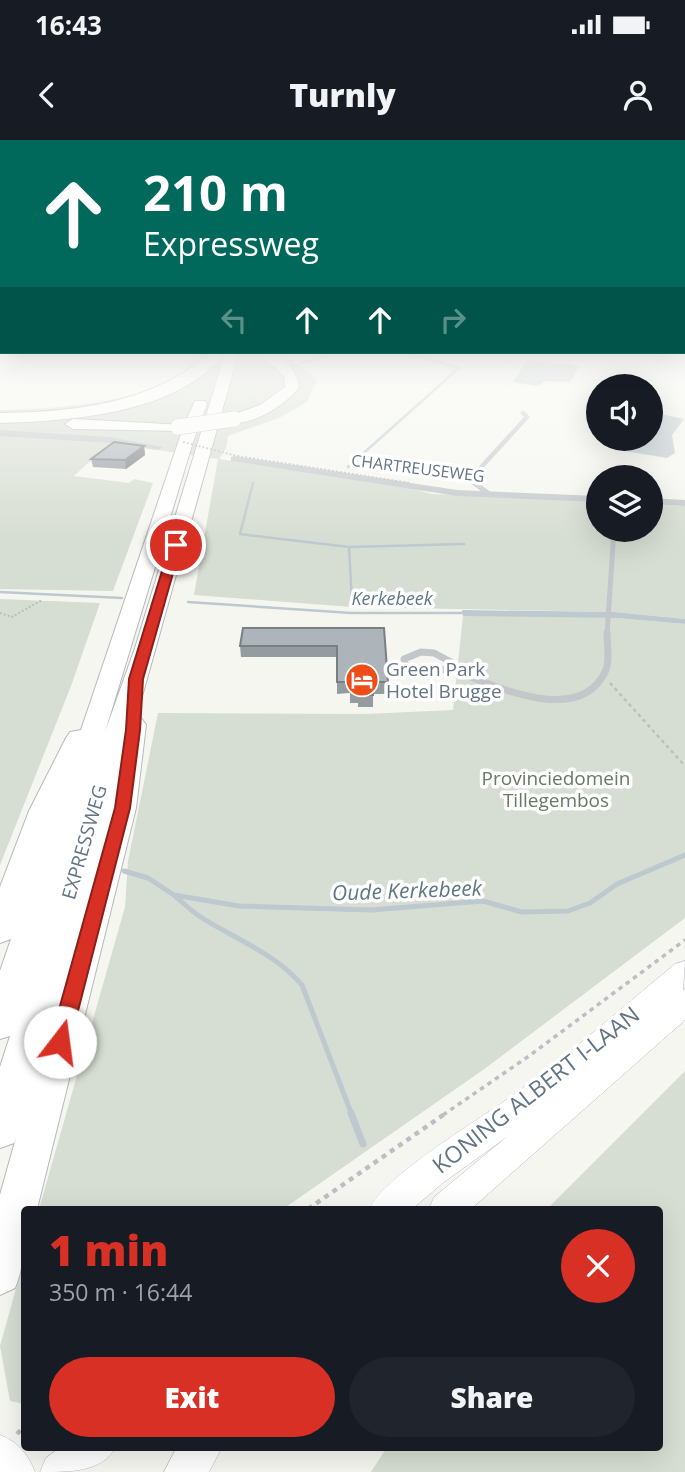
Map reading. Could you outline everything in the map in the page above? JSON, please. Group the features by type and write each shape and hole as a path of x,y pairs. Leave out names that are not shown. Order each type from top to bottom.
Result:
{"highway":[{"path":"0,420 37,416"},
{"name":"EXPRESSWEG","path":"0,1024 104,697 200,416"},
{"name":"EXPRESSWEG","path":"0,1130 95,803 136,679 205,416"},
{"path":"0,420 178,434 242,416"},
{"path":"0,1273 122,808 133,730 136,679"},
{"path":"0,930 43,811 67,759 104,697"}],"main road":[{"name":"KONING ALBERT I-LAAN","path":"391,1206 432,1171 528,1103 685,972"},
{"name":"KONING ALBERT I-LAAN","path":"450,1206 668,1019 685,1001"},
{"path":"60,1472 90,1451"},
{"path":"184,1472 199,1451"},
{"path":"0,1455 15,1472"}],"street":[{"path":"0,433 110,440 158,447"},
{"name":"CHARTREUSEWEG","path":"234,459 457,493 586,498"},
{"path":"663,502 685,503"}],"lane":[{"path":"488,493 470,480 526,416"},
{"path":"450,669 451,662 434,653 416,652 408,654 404,659 405,665 420,671 443,672 450,669 506,691 555,700 584,695 604,676 607,668 607,609 613,542"}],"path":[{"name":"CHARTREUSEWEG","path":"178,434 237,456 410,483"},
{"path":"0,613 12,617 42,600"},
{"path":"604,676 685,766"},
{"path":"313,1206 529,1056 685,940"}],"green space":[{"path":"0,416 282,416 228,436 226,448 219,459 409,488 432,494 586,500 586,542 663,542 663,505 685,506 685,619 615,612 351,607 194,595 218,459 110,443 74,476 129,483 134,479 153,483 113,591 0,589"},
{"path":"0,599 100,603 71,686 0,865"},
{"name":"Provinciedomein Tillegembos","path":"541,615 685,624 685,918 483,1070 287,1206 40,1206 125,907 128,861 158,713 365,714 453,710 463,616"},
{"path":"685,1071 685,1472 371,1472 384,1451 663,1451 663,1206 550,1206"},
{"path":"21,1271 21,1403 10,1401 0,1346"}],"shaded area":[{"path":"663,416 684,419 672,435 675,453 667,458 625,451 663,451"},
{"path":"462,610 615,612 685,619 685,624 616,618 463,616"}],"building":[{"path":"114,442 144,446 125,460 91,459"},
{"name":"Green Park Hotel Brugge","path":"243,628 384,628 388,682 372,682 373,695 358,695 358,691 351,691 351,682 337,682 337,646 240,646"}],"waterway":[{"path":"348,467 405,416"},
{"path":"253,483 240,534 349,547"},
{"path":"349,547 464,544"},
{"path":"349,547 352,602"},
{"name":"Kerkebeek","path":"0,592 122,598"},
{"name":"Kerkebeek","path":"188,602 351,613 467,613"},
{"name":"Oude Kerkebeek","path":"174,895 239,906 371,910 483,901 522,912 568,911 590,903 617,884 685,855"},
{"name":"Oude Kerkebeek","path":"124,871 148,878 174,895"},
{"path":"174,895 199,916 279,964 302,985 352,1115"},
{"path":"351,1113 363,1144"}],"place":[{"name":"Green Park Hotel Brugge","path":"362,680"}],"route":[{"path":"60,1042 122,808 133,730 136,679 176,545"}]}
